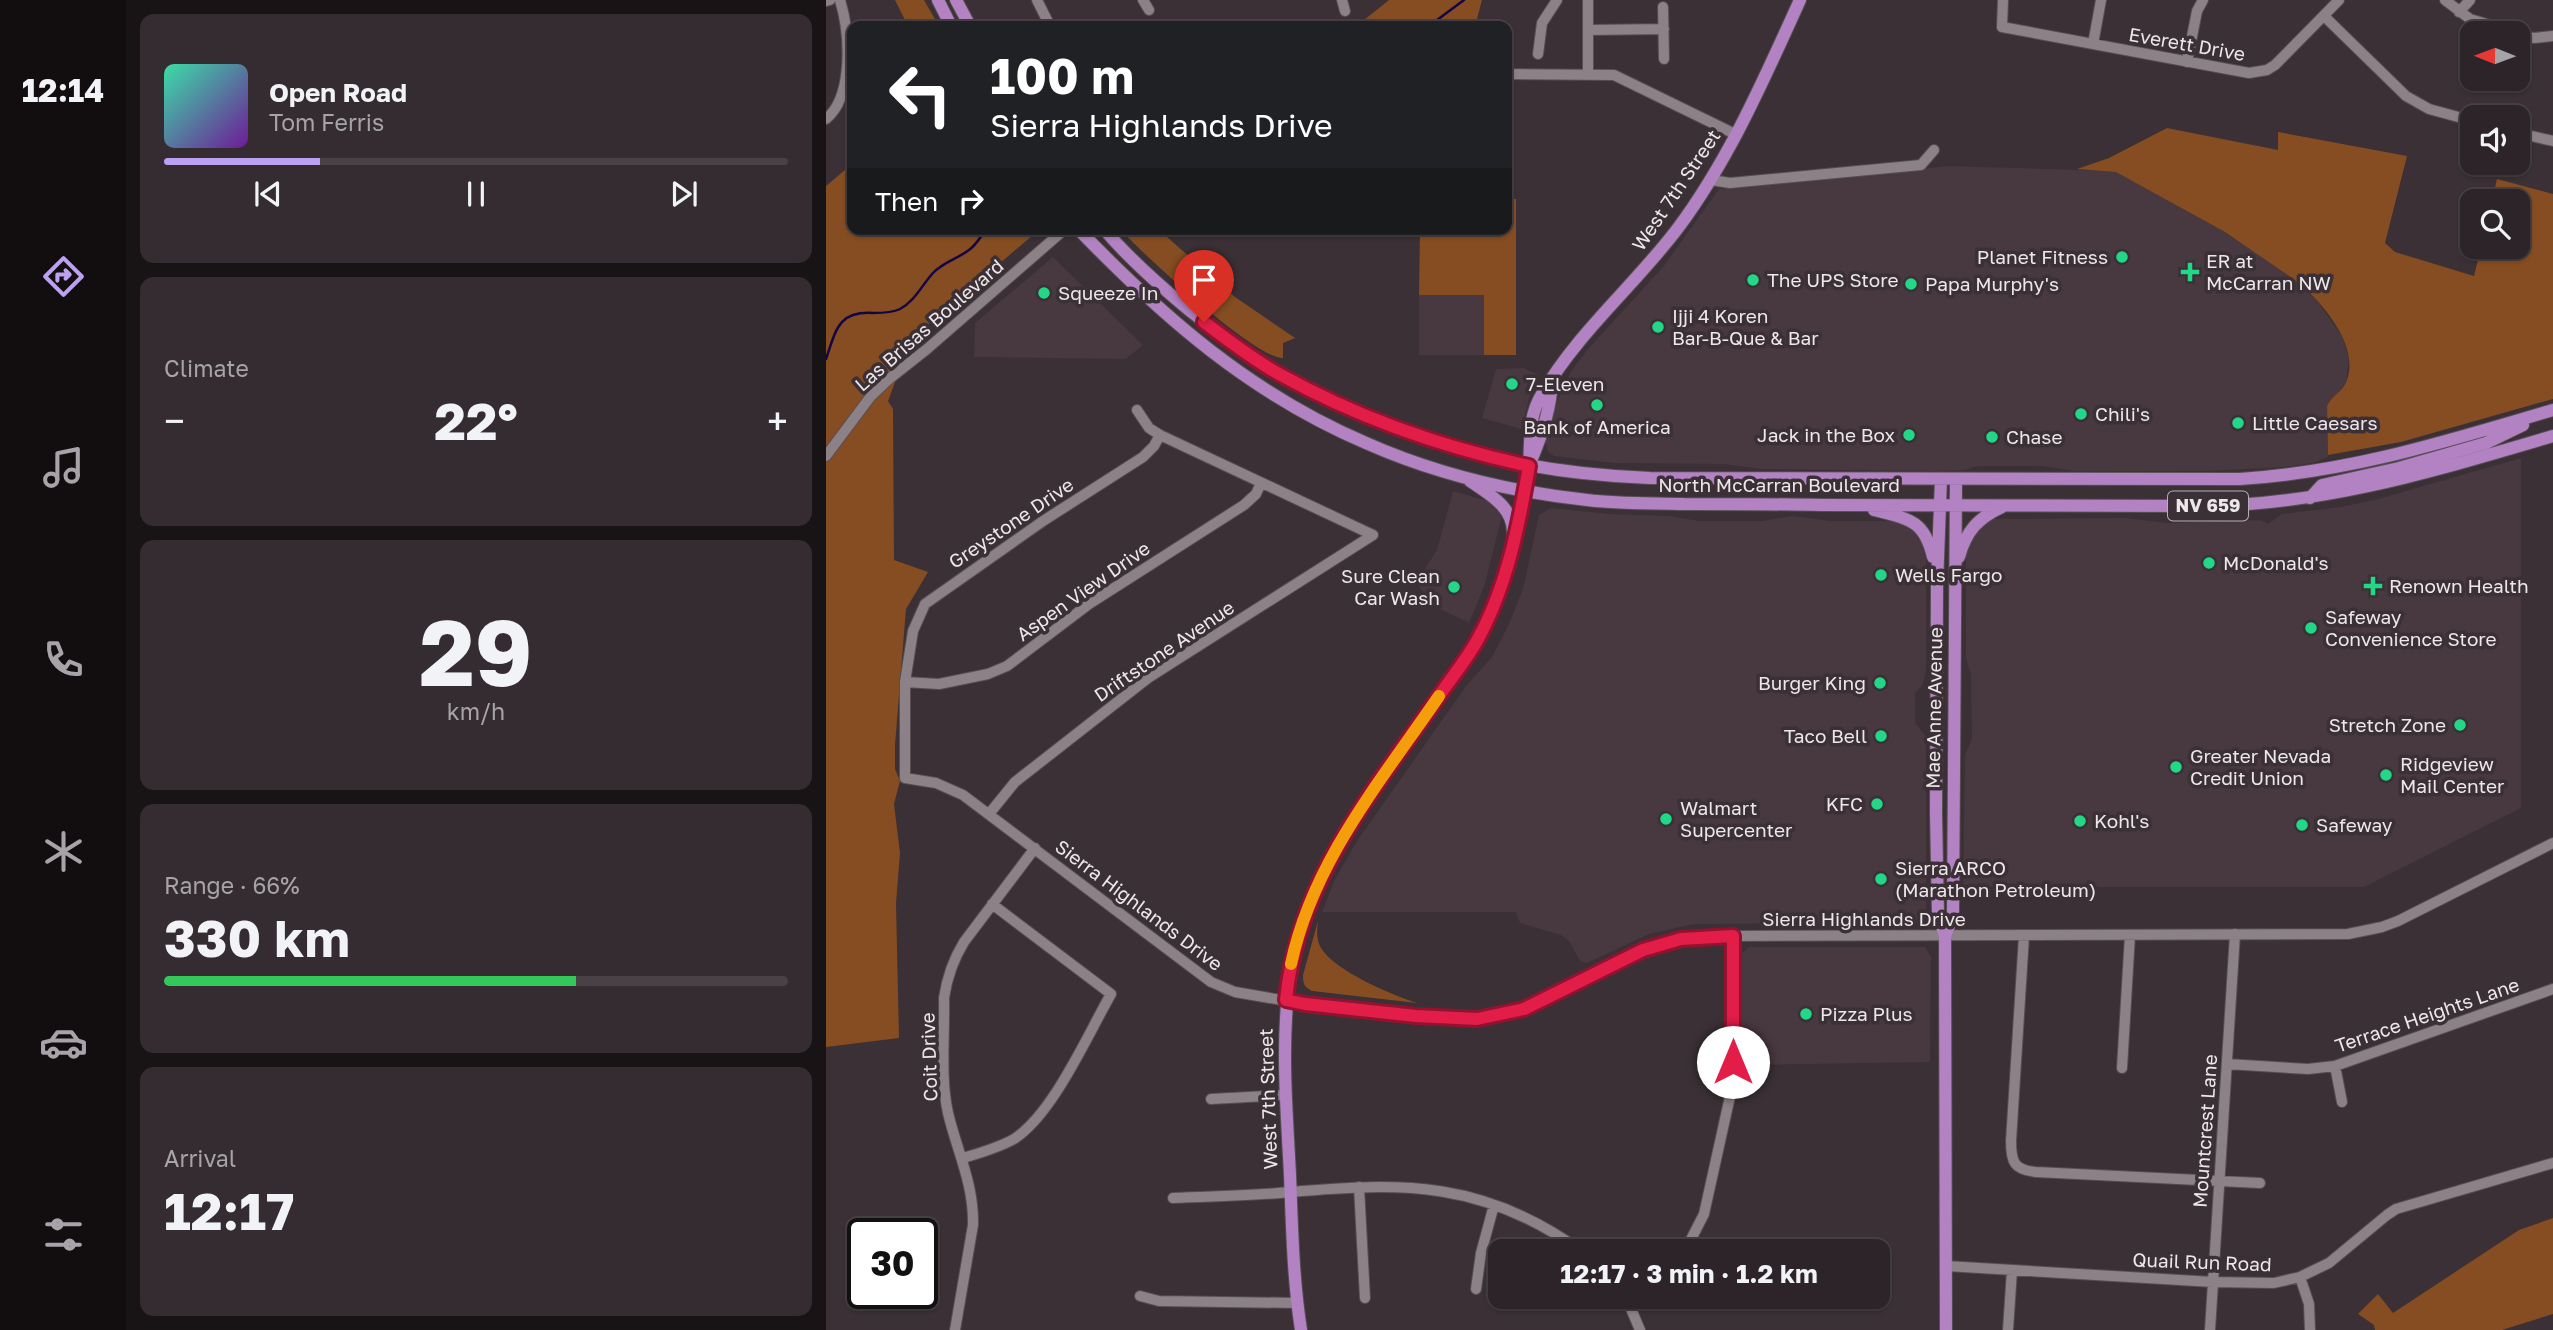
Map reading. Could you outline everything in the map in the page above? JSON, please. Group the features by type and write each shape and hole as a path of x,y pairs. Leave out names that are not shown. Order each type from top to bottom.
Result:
{"main road":[{"path":"938,0 948,21"},
{"path":"956,0 967,21"},
{"name":"West 7th Street","path":"1301,1330 1297,1303 1284,1042 1286,1000 1296,942 1319,879 1357,814 1478,640 1497,595 1513,545 1529,466 1528,445 1533,415 1540,396 1576,345 1659,252 1710,180 1737,135 1801,0"},
{"name":"North McCarran Boulevard","path":"1084,235 1164,314 1224,363 1296,409 1366,443 1463,477 1525,491 1588,500 1621,503 2220,506 2310,498 2402,479 2553,436"},
{"name":"North McCarran Boulevard","path":"1110,235 1171,295 1241,350 1277,373 1347,409 1415,436 1464,451 1529,466 1584,474 1650,478 2217,480 2294,475 2401,454 2547,412"},
{"path":"2310,498 2317,488 2329,483 2399,468 2486,443 2547,412"},
{"path":"1463,477 1504,506 1514,528 1513,545"},
{"name":"Mae Anne Avenue","path":"1945,936 1953,915 1956,479"},
{"name":"Mae Anne Avenue","path":"1941,480 1937,585 1936,813 1938,915 1945,936 1946,1330"},
{"path":"1855,505 1906,518 1919,526 1930,545 1937,585"},
{"path":"1955,570 1965,537 1978,520 2007,505 2028,505"}],"street":[{"path":"840,0 847,48"},
{"path":"1037,0 1048,21"},
{"path":"1538,54 1542,23 1557,0"},
{"path":"1588,0 1588,74"},
{"name":"Everett Drive","path":"2003,0 2003,27 2249,73 2267,70 2279,62 2339,0"},
{"path":"2093,44 2101,0"},
{"path":"2187,62 2197,11 2203,0"},
{"path":"2445,0 2476,21"},
{"path":"2459,12 2470,0"},
{"path":"1663,7 1664,59"},
{"path":"2324,16 2406,96 2429,108 2460,117"},
{"path":"1588,30 1664,29"},
{"path":"2530,37 2552,36"},
{"path":"1512,74 1614,75 1737,135"},
{"path":"826,119 847,92"},
{"path":"2530,136 2553,141"},
{"path":"1710,180 1730,183 1921,165 1934,150"},
{"name":"Las Brisas Boulevard","path":"826,456 871,396 1058,235"},
{"path":"1137,410 1149,428 1160,435 1261,483"},
{"name":"Greystone Drive","path":"905,778 905,682 916,621 925,604 1043,521 1143,457 1160,435"},
{"name":"Driftstone Avenue","path":"989,814 1015,782 1147,678 1373,535 1261,483"},
{"name":"Aspen View Drive","path":"905,682 926,684 961,680 998,671 1007,666 1089,604 1244,505 1256,494 1261,483"},
{"name":"Sierra Highlands Drive","path":"905,778 950,788 1035,848 1211,982 1235,992 1305,1004 1456,1020 1477,1019 1524,1009 1623,959 1681,939 1733,936 2348,934 2382,927 2553,843"},
{"name":"Coit Drive","path":"955,1330 973,1225 972,1192 946,1099 946,982 956,954 1035,848"},
{"path":"962,1158 1013,1139 1026,1130 1046,1108 1111,994 992,904"},
{"name":"Mountcrest Lane","path":"2210,1330 2235,934"},
{"path":"2122,1068 2130,935"},
{"path":"1691,1239 1704,1214 1731,1092 1733,936"},
{"path":"2024,936 2011,1141 2011,1156 2015,1164 2024,1171 2036,1172 2260,1183"},
{"name":"Terrace Heights Lane","path":"2227,1064 2308,1069 2335,1066 2553,989"},
{"path":"2335,1066 2343,1102"},
{"path":"1211,1099 1286,1095"},
{"name":"Quail Run Road","path":"1946,1266 2257,1284 2300,1277 2329,1263 2396,1209 2553,1163"},
{"path":"1359,1187 1365,1298"},
{"path":"1173,1198 1359,1187 1417,1187 1457,1194 1494,1205 1546,1228 1563,1239"},
{"path":"1476,1289 1481,1253 1494,1205"},
{"path":"2008,1330 2012,1270"},
{"path":"2300,1277 2309,1304 2310,1330"},
{"path":"1140,1296 1159,1301 1297,1303"},
{"path":"1631,1309 1640,1330"}],"shaded area":[{"path":"895,0 924,0 936,21 906,21"},
{"path":"1389,0 1482,0 1477,19 1472,21 1363,21"},
{"path":"2167,128 2278,150 2278,132 2407,156 2385,243 2395,252 2474,276 2478,259 2530,259 2530,189 2495,189 2497,179 2553,194 2553,399 2401,442 2328,455 2327,406 2345,384 2349,367 2344,341 2330,316 2302,285 2225,232 2116,172 2077,169 2109,158"},
{"path":"1949,166 2116,171 2225,232 2302,285 2312,294 2342,336 2349,358 2346,384 2327,406 2328,457 2313,463 2285,467 2208,471 2074,471 2042,466 1978,466 1965,470 1933,471 1761,469 1724,464 1614,463 1554,456 1548,452 1545,441 1552,413 1571,371 1663,267 1719,189"},
{"path":"847,168 847,235 1033,235 911,339 888,401 893,409 894,560 928,572 906,609 895,745 895,769 900,781 894,804 900,853 896,903 899,1038 826,1047 826,186"},
{"path":"1512,199 1516,199 1516,355 1484,355 1484,295 1419,295 1420,235 1512,235"},
{"path":"1126,235 1165,235 1235,297 1295,338 1283,343 1283,358 1269,354 1249,342 1151,260"},
{"path":"1053,257 1143,345 1126,359 974,357 975,323"},
{"path":"1419,295 1484,295 1484,355 1419,355"},
{"path":"1523,368 1539,375 1531,392 1521,429 1482,418 1496,369"},
{"path":"2521,458 2521,808 2364,887 1963,887 1965,755 1972,739 1971,675 1966,658 1966,551 1971,535 1989,519 2125,518 2168,523 2260,520 2268,524 2282,514 2341,507 2378,499"},
{"path":"1453,491 1491,502 1502,516 1484,587 1469,623 1434,606 1416,583 1437,550"},
{"path":"1551,508 1669,516 1699,521 1762,521 1793,516 1831,521 1900,521 1915,530 1925,549 1926,558 1926,671 1922,686 1915,693 1915,723 1925,735 1926,748 1926,915 1920,923 1694,924 1649,934 1587,963 1580,961 1569,941 1561,935 1520,923 1516,912 1322,912 1334,881 1357,841 1466,686 1492,657 1523,589 1539,515"},
{"path":"1318,921 1319,945 1328,957 1379,988 1417,1003 1312,991 1307,988 1303,975"},
{"path":"1749,947 1925,947 1931,957 1930,1062 1744,1065 1742,953"},
{"path":"2553,1218 2553,1314 2502,1330 2375,1330 2374,1325 2358,1314 2378,1294 2393,1313 2519,1230"}],"waterway":[{"path":"1436,21 1464,0"},
{"path":"826,359 836,331 845,319 861,313 894,311 905,306 937,269 972,248 982,235"}],"slow traffic":[{"path":"1291,964 1302,922 1329,858 1439,696"}],"place":[{"name":"Planet Fitness","path":"2122,257"},
{"name":"ER at McCarran NW","path":"2190,272"},
{"name":"The UPS Store","path":"1753,280"},
{"name":"Papa Murphy's","path":"1911,284"},
{"name":"Squeeze In","path":"1044,293"},
{"name":"Ijji 4 Koren Bar-B-Que & Bar","path":"1658,327"},
{"name":"7-Eleven","path":"1512,384"},
{"name":"Bank of America","path":"1597,405"},
{"name":"Chili's","path":"2081,414"},
{"name":"Little Caesars","path":"2238,423"},
{"name":"Jack in the Box","path":"1909,435"},
{"name":"Chase","path":"1992,437"},
{"name":"McDonald's","path":"2209,563"},
{"name":"Wells Fargo","path":"1881,575"},
{"name":"Renown Health","path":"2373,586"},
{"name":"Sure Clean Car Wash","path":"1454,587"},
{"name":"Safeway Convenience Store","path":"2311,628"},
{"name":"Burger King","path":"1880,683"},
{"name":"Stretch Zone","path":"2460,725"},
{"name":"Taco Bell","path":"1881,736"},
{"name":"Greater Nevada Credit Union","path":"2176,767"},
{"name":"Ridgeview Mail Center","path":"2386,775"},
{"name":"KFC","path":"1877,804"},
{"name":"Walmart Supercenter","path":"1666,819"},
{"name":"Kohl's","path":"2080,821"},
{"name":"Safeway","path":"2302,825"},
{"name":"Sierra ARCO (Marathon Petroleum)","path":"1881,879"},
{"name":"Pizza Plus","path":"1806,1014"}],"route":[{"path":"1204,322 1277,373 1347,409 1447,447 1529,466 1513,545 1491,613 1478,640 1329,858 1302,922 1291,963 1286,1000 1456,1020 1501,1016 1548,998 1643,950 1681,939 1733,936 1733,1062"}]}
